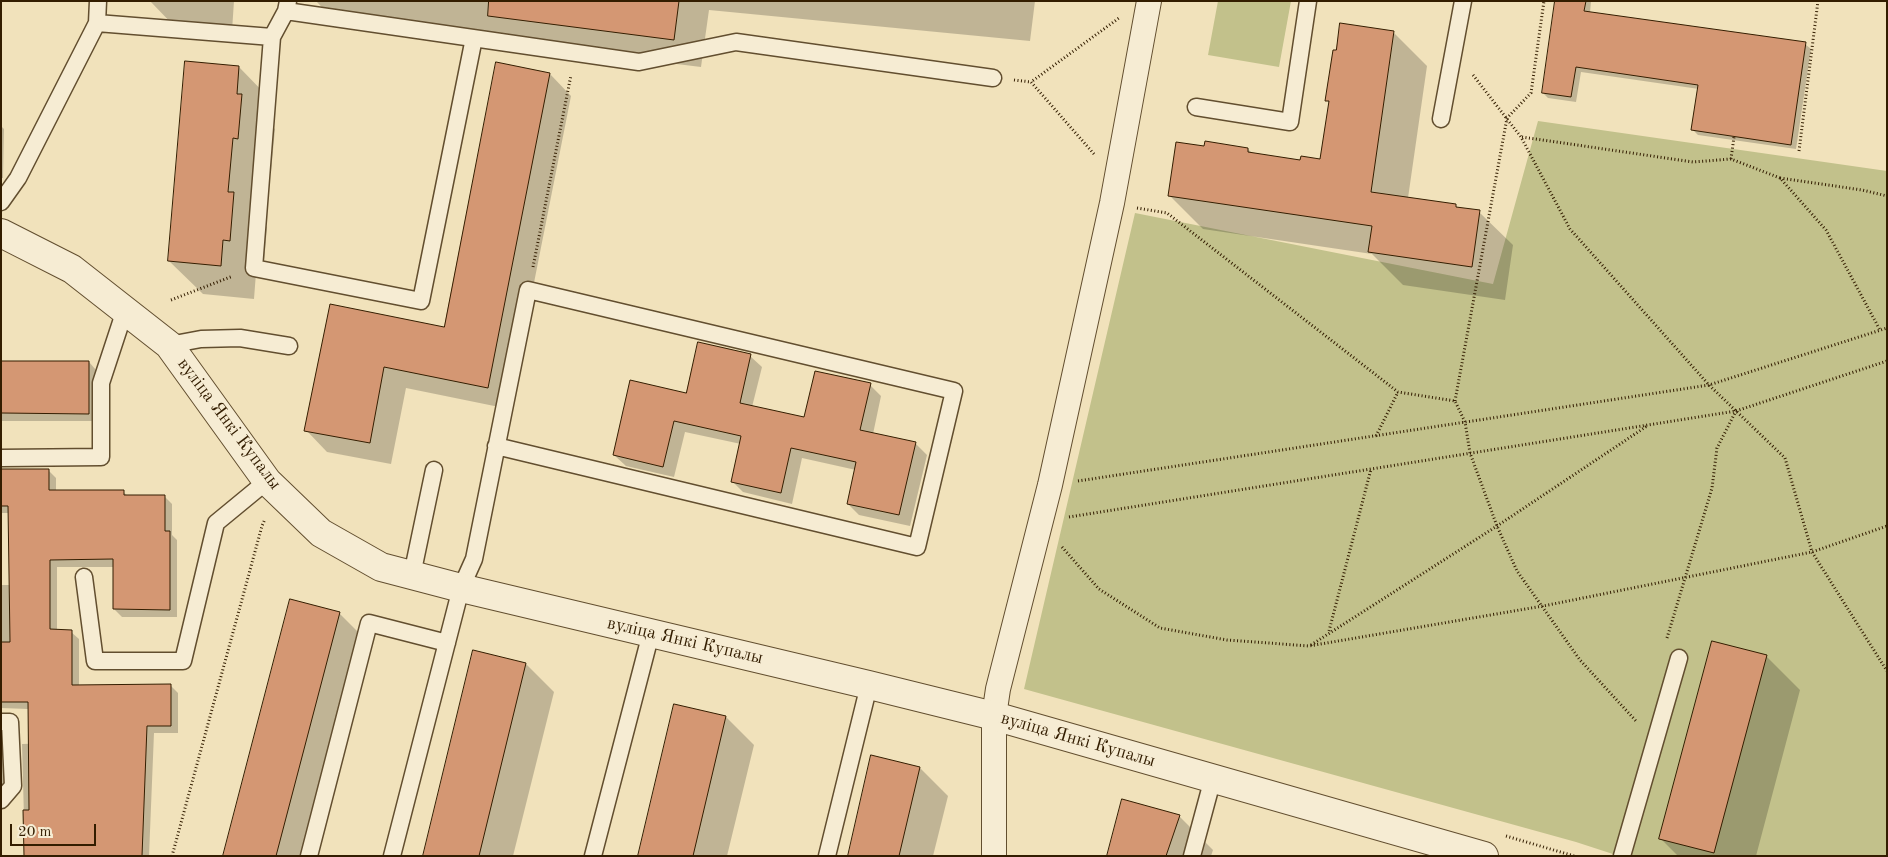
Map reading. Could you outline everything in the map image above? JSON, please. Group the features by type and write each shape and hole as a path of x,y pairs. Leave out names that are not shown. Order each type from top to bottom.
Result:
{"street":[{"path":"994,856 994,716 998,689 1050,485 1112,203 1149,1"},
{"name":"вуліца Янкі Купалы","path":"1,233 72,269 169,345 273,487 321,533 382,567 461,588 994,716 1484,856"}],"lane":[{"path":"1,202 18,178 97,23 98,1"},
{"path":"1196,108 1290,122 1308,1"},
{"path":"1441,120 1463,1"},
{"path":"474,38 421,301 254,268 272,37 287,6 474,38 639,62 736,42 993,78"},
{"path":"97,23 272,37"},
{"path":"392,856 461,588 474,558 496,446 528,290 954,391 917,547 496,446"},
{"path":"1,458 101,456 101,384 125,310"},
{"path":"169,345 201,339 240,338 289,346"},
{"path":"412,575 434,470"},
{"path":"84,577 95,661 183,661 216,523 273,487"},
{"path":"309,856 369,623 447,643"},
{"path":"594,856 651,633"},
{"path":"1622,856 1679,658"},
{"path":"826,856 869,685"},
{"path":"1,722 10,722 13,786 1,800"},
{"path":"1192,856 1213,778"}],"path":[{"path":"1544,1 1530,93 1507,118 1455,401 1466,422 1470,453 1496,526 1517,571 1580,660 1641,725"},
{"path":"1799,152 1818,1"},
{"path":"1116,179 1031,82 1126,13"},
{"path":"1454,51 1521,137 1570,228 1709,385 1785,458 1812,552 1887,671"},
{"path":"528,290 575,53"},
{"path":"1521,137 1693,162 1731,159 1780,178 1862,190 1887,196"},
{"path":"1731,159 1734,137"},
{"path":"1780,178 1826,230 1880,330"},
{"path":"1112,203 1167,213 1398,392 1455,401"},
{"path":"171,300 254,268"},
{"path":"1050,485 1709,385 1887,328"},
{"path":"1041,521 1736,411 1887,361"},
{"path":"1376,436 1398,392"},
{"path":"1666,642 1712,488 1717,448 1736,411"},
{"path":"1309,646 1650,425"},
{"path":"1329,632 1371,469"},
{"path":"172,856 273,487"},
{"path":"1041,521 1099,590 1160,628 1227,640 1309,646 1543,606 1812,552 1887,526"}],"shaded area":[{"path":"1218,1 1291,1 1279,67 1208,55"},
{"path":"1538,121 1887,171 1887,856 1619,856 1576,842 1024,689 1135,213 1493,284"}],"building":[{"path":"489,1 679,1 674,40 488,16"},
{"path":"1555,1 1586,1 1584,11 1806,42 1791,145 1691,130 1698,85 1576,67 1571,97 1542,93"},
{"path":"1340,23 1394,31 1371,192 1456,204 1456,207 1480,210 1472,267 1368,252 1372,226 1168,196 1176,142 1204,146 1205,141 1248,148 1248,152 1300,160 1301,156 1320,159 1329,101 1325,101 1333,50 1336,50"},
{"path":"185,61 239,66 237,94 242,94 238,139 233,138 228,192 234,192 230,241 223,240 221,266 168,261"},
{"path":"496,62 550,73 488,388 384,367 370,443 304,431 330,304 444,327"},
{"path":"698,342 751,354 740,403 804,417 815,371 871,383 860,430 916,442 899,515 847,504 856,462 791,448 781,493 731,482 741,436 674,421 663,467 613,455 630,380 686,393"},
{"path":"1,361 89,361 89,414 1,413"},
{"path":"1,469 49,469 49,490 124,490 124,495 165,495 165,531 170,531 170,610 113,609 113,559 50,560 50,629 72,630 72,685 171,684 171,726 147,726 142,856 24,856 23,810 29,810 28,702 1,702 1,642 10,642 8,506 1,506"},
{"path":"290,599 340,612 276,856 223,856"},
{"path":"1712,641 1767,655 1714,853 1659,839"},
{"path":"473,650 526,663 479,856 423,856"},
{"path":"674,704 726,716 693,856 638,856"},
{"path":"871,755 920,767 899,856 848,856"},
{"path":"1122,799 1180,815 1166,856 1107,856"}]}
